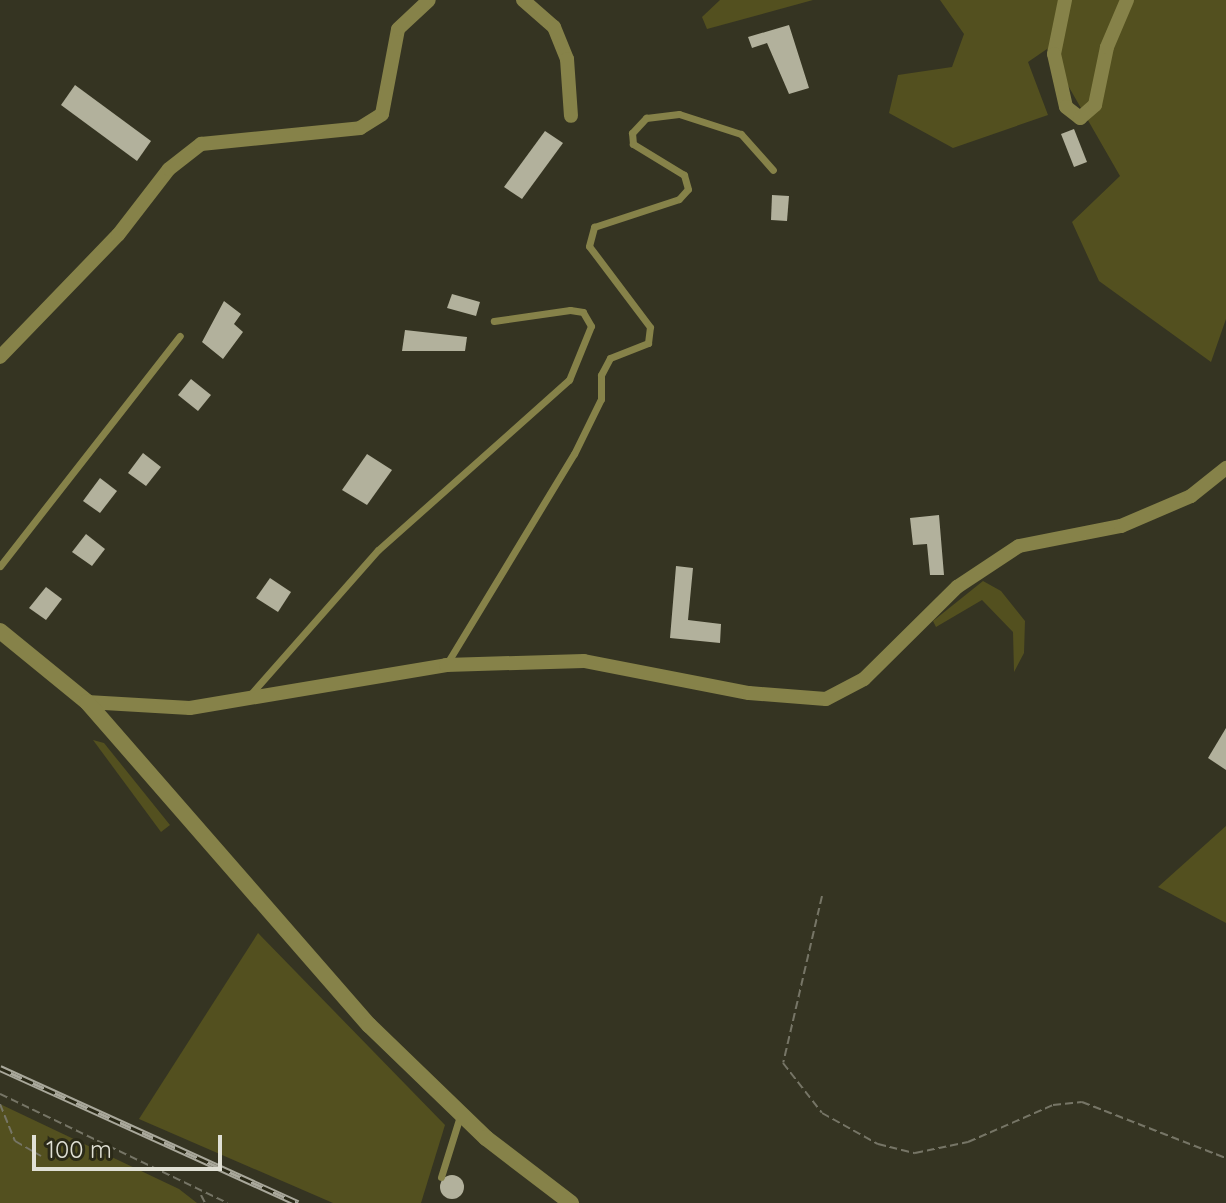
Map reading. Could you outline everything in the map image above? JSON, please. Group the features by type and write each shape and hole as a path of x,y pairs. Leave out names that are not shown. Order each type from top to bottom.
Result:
{"street":[{"path":"0,357 118,235 169,169 201,144 360,128 382,114 398,29 429,0"},
{"path":"523,0 554,27 567,59 571,116"},
{"path":"1065,0 1054,54 1066,107 1085,118 1095,105 1107,47 1127,0"},
{"path":"87,702 176,709 446,665 584,661 749,693 826,699 864,679 957,587 1019,546 1121,526 1191,496 1226,468"},
{"path":"0,631 87,702 369,1025 461,1114 571,1203"}],"lane":[{"path":"446,665 574,454 601,399 601,375 610,358 648,343 650,327 589,246 594,227 679,199 688,189 684,175 633,144 632,133 646,118 679,114 741,134 773,170"},
{"path":"245,700 378,550 569,380 591,326 583,312 570,310 494,321"},
{"path":"0,566 180,336"},
{"path":"441,1177 461,1114"}],"path":[{"path":"822,896 783,1063 822,1113 878,1144 915,1153 968,1142 1053,1105 1082,1102 1226,1158"},
{"path":"0,1094 201,1194 227,1203"},
{"path":"0,1104 15,1141 41,1156"},
{"path":"201,1194 205,1203"}],"shaded area":[{"path":"720,0 813,0 707,29 702,17"},
{"path":"940,0 1226,0 1226,319 1211,362 1099,281 1072,222 1120,176 1047,49 1028,62 1048,115 953,148 889,113 898,75 952,67 964,34"},
{"path":"983,581 1001,591 1025,621 1024,653 1014,672 1013,632 982,600 936,627 933,621"},
{"path":"93,740 104,743 170,825 161,832"},
{"path":"1226,826 1226,923 1158,887"},
{"path":"258,933 445,1125 421,1203 333,1203 139,1119"},
{"path":"0,1104 179,1189 197,1203 0,1203"}],"building":[{"path":"789,25 809,88 789,94 767,43 752,48 748,37"},
{"path":"75,85 151,141 137,161 61,105"},
{"path":"1074,129 1087,162 1074,167 1061,134"},
{"path":"545,131 563,143 522,199 504,187"},
{"path":"772,195 789,196 787,221 771,220"},
{"path":"452,294 480,302 476,316 447,308"},
{"path":"224,301 241,314 234,324 243,332 223,359 202,342"},
{"path":"405,330 467,337 465,351 402,351"},
{"path":"191,379 211,395 198,411 178,395"},
{"path":"143,453 161,467 146,486 128,473"},
{"path":"367,454 392,470 367,505 342,490"},
{"path":"100,478 117,491 100,513 83,501"},
{"path":"939,515 944,575 930,575 927,544 913,545 910,518"},
{"path":"86,534 105,549 92,566 72,552"},
{"path":"676,566 693,568 688,620 721,624 720,643 670,638"},
{"path":"270,578 291,592 278,612 256,598"},
{"path":"46,587 62,599 46,620 29,608"},
{"path":"1226,728 1226,770 1208,758"},
{"path":"452,1175 461,1178 464,1187 461,1196 452,1199 443,1196 440,1187 443,1178"}],"railway":[{"path":"0,1068 298,1203"}]}
